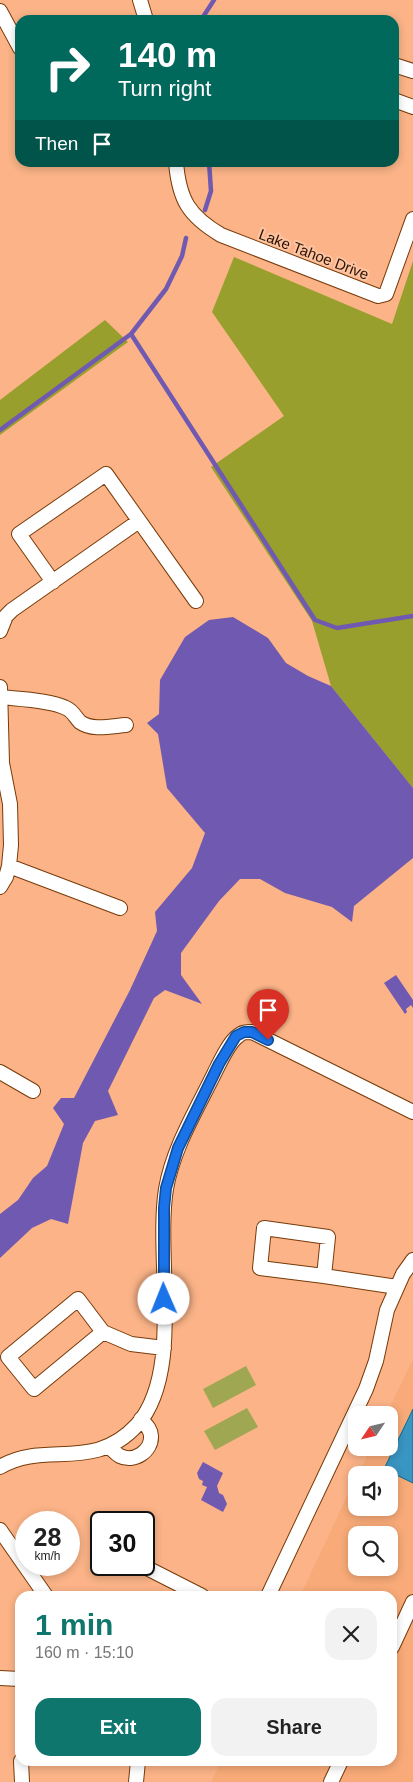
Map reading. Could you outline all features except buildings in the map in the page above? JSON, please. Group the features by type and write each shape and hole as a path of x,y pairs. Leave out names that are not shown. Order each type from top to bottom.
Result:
{"street":[{"path":"140,0 144,15"},
{"path":"0,11 15,39"},
{"path":"399,67 413,71"},
{"path":"399,102 413,107"},
{"name":"Lake Tahoe Drive","path":"177,167 179,188 190,210 204,224 221,235 378,296 386,294 413,219"},
{"path":"53,582 19,534 106,474 196,601"},
{"path":"0,630 6,616 12,610 139,521"},
{"path":"0,686 2,764 10,804 9,866 6,877 0,887"},
{"path":"0,697 54,704 67,708 84,725 92,727 126,724"},
{"path":"9,866 120,908"},
{"path":"0,1467 26,1457 101,1450 125,1435 141,1419 154,1398 164,1348 163,1230 168,1181 178,1148 219,1064 236,1036 244,1032 252,1032 413,1112"},
{"path":"0,1072 33,1091"},
{"path":"324,1276 328,1237 264,1228 260,1268 397,1287"},
{"path":"270,1591 366,1389 376,1361 387,1310 403,1274 413,1260"},
{"path":"103,1332 34,1389 8,1357 78,1299 103,1332 131,1344 164,1348"},
{"path":"108,1446 120,1456 129,1458 139,1456 147,1449 152,1437 150,1429 141,1419"},
{"path":"0,1530 43,1591"},
{"path":"155,1572 192,1591"},
{"path":"397,1636 413,1602"},
{"path":"0,1678 15,1679"},
{"path":"21,1766 22,1782"},
{"path":"136,1782 138,1766"},
{"path":"332,1782 339,1766"}],"shaded area":[{"path":"234,257 392,324 413,261 413,788 331,686 312,621 211,467 284,416 212,312"},
{"path":"105,320 128,342 0,435 0,400"},
{"path":"233,617 268,638 286,663 308,676 331,686 413,788 413,858 354,906 352,922 332,907 285,893 260,879 240,879 219,901 181,953 181,975 202,1004 165,990 154,998 108,1091 118,1115 95,1121 83,1143 68,1224 51,1219 32,1228 0,1258 0,1214 18,1200 33,1178 47,1166 64,1124 53,1108 61,1098 74,1098 130,990 157,931 155,912 192,868 205,833 167,788 158,734 147,723 159,714 160,680 185,637 209,620"},
{"path":"396,975 413,1000 413,1008 411,1005 406,1009 407,1012 405,1014 384,983"},
{"path":"413,1359 413,1782 211,1782 219,1766 397,1766 397,1591 302,1591 348,1495 348,1516 398,1516 398,1466 362,1466 367,1456 398,1456 398,1406 390,1406"},
{"path":"203,1462 223,1473 217,1486 219,1493 223,1495 227,1504 223,1512 201,1500 207,1487 202,1485 203,1481 199,1479 197,1473"}],"green space":[{"path":"246,1366 256,1385 213,1408 203,1389"},
{"path":"247,1408 258,1427 215,1450 204,1431"}],"waterway":[{"path":"204,15 214,0"},
{"path":"205,210 211,191 209,167"},
{"path":"0,430 131,334 166,289 182,256 186,238"},
{"path":"131,334 315,620 337,628 413,616"}],"route":[{"path":"164,1299 164,1208 166,1188 178,1148 219,1064 236,1036 244,1032 252,1032 268,1040"}]}
